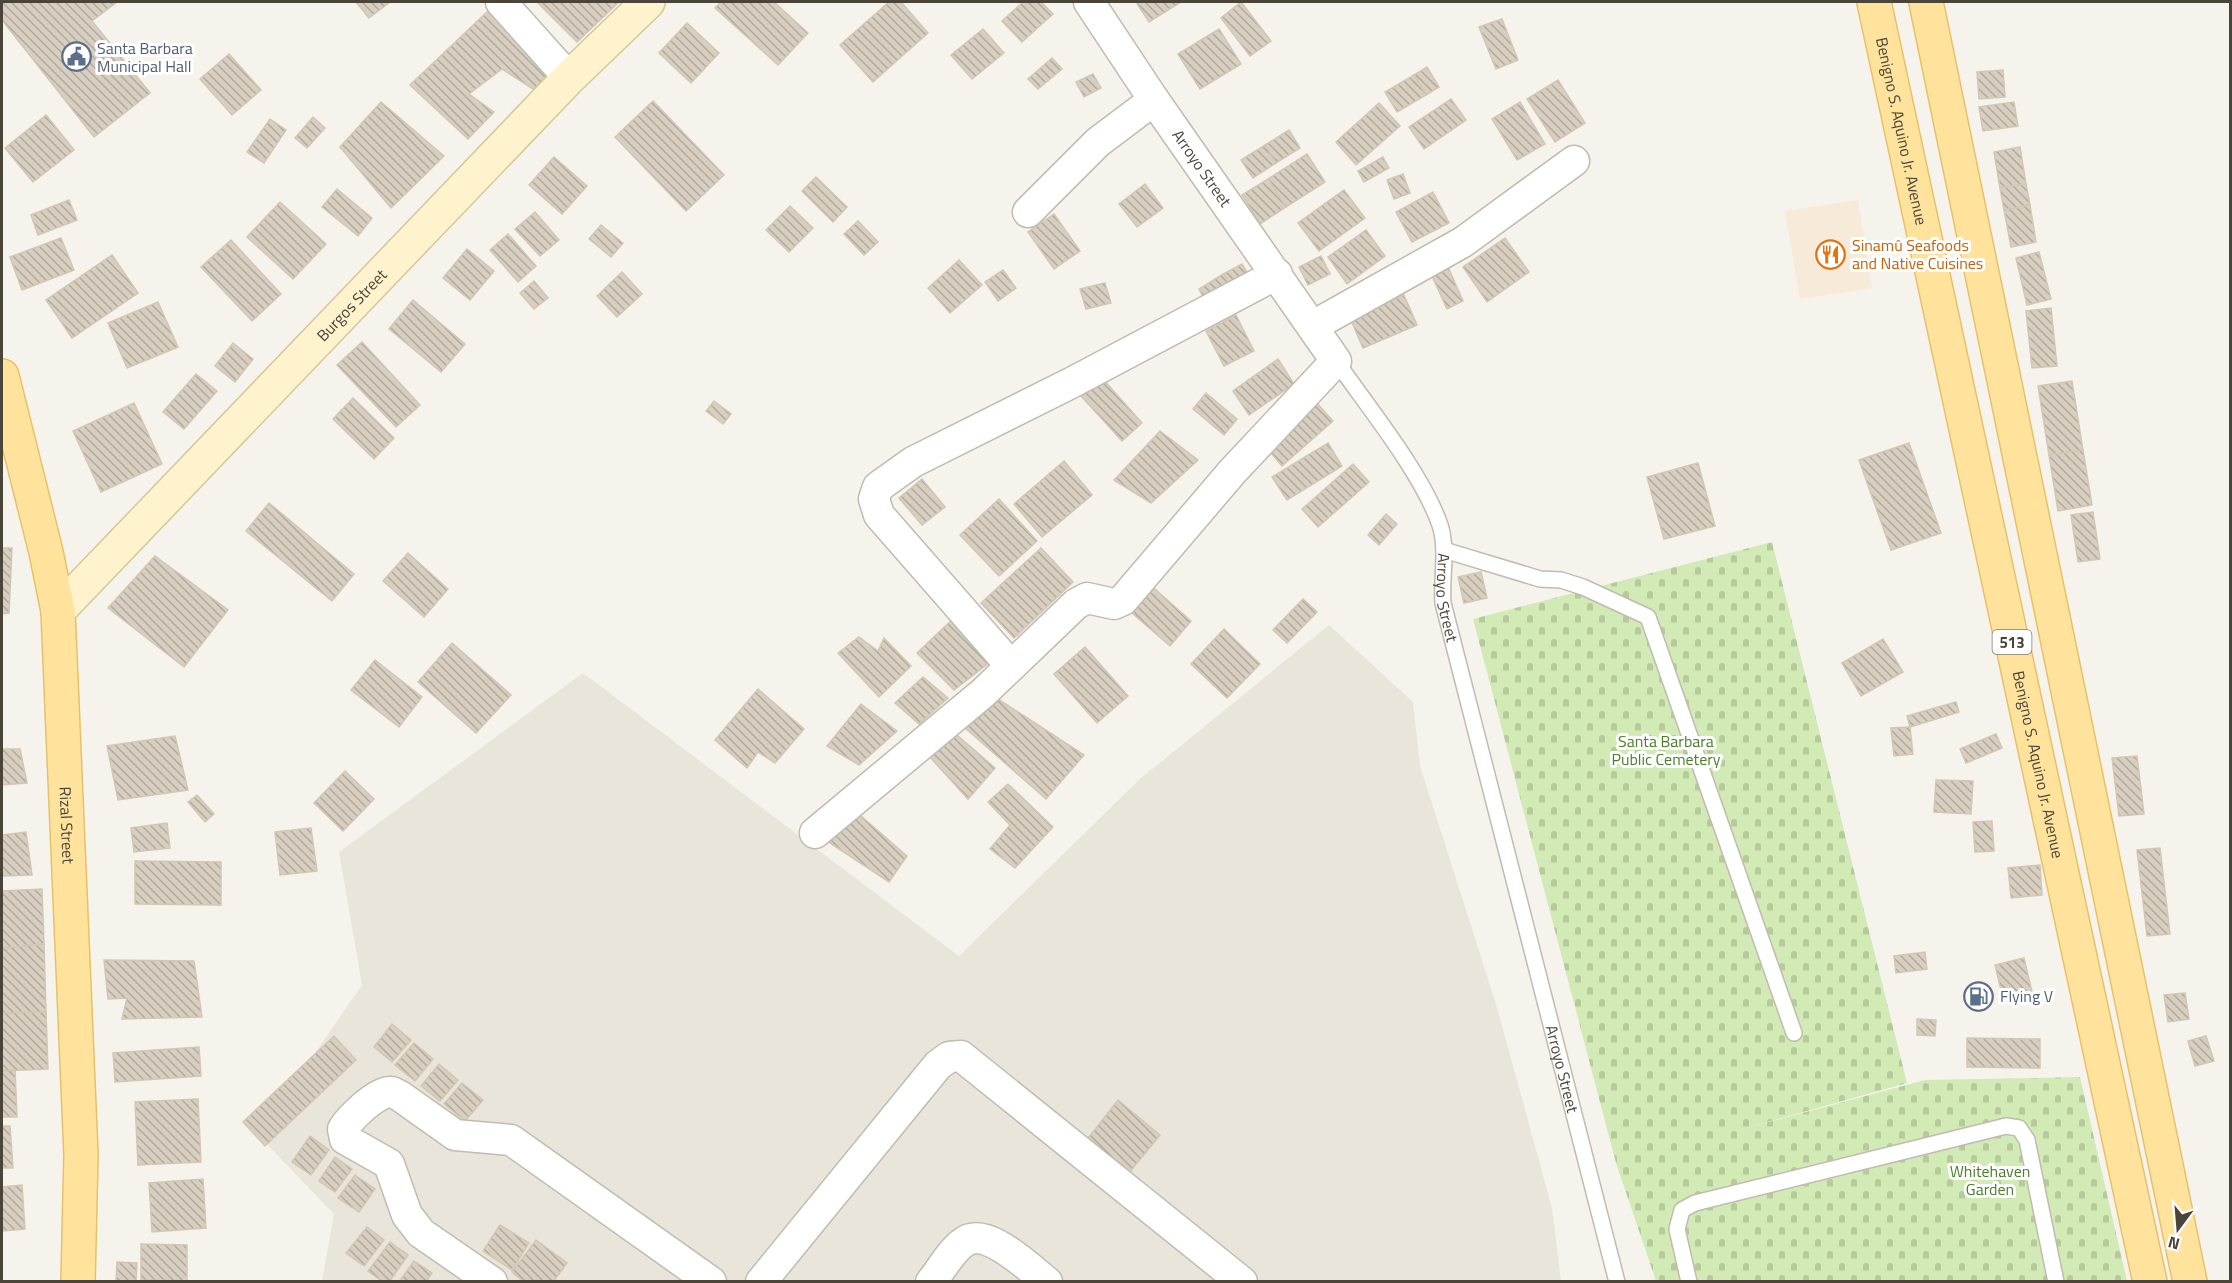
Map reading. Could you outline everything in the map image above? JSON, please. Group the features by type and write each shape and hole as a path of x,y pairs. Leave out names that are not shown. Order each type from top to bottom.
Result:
{"main road":[{"name":"Benigno S. Aquino Jr. Avenue","path":"1874,2 2150,1281"},
{"name":"513","path":"1926,2 2190,1281"},
{"name":"Rizal Street","path":"2,376 46,552 58,611 81,1155 74,1281"}],"street":[{"path":"501,2 569,78"},
{"name":"Burgos Street","path":"58,611 569,78 648,2"},
{"name":"Arroyo Street","path":"1089,2 1154,100 1336,361"},
{"path":"1028,212 1098,142 1154,100"},
{"path":"1313,326 1463,242 1574,161"},
{"path":"1011,666 879,515 874,499 878,487 940,447 1071,383 1277,274"},
{"path":"815,833 1011,666 1082,600 1114,604 1123,600 1232,472 1336,361"},
{"path":"761,1281 938,1065 949,1057 961,1056 1242,1281"},
{"path":"492,1281 421,1233 407,1215 389,1164 345,1138 343,1129 349,1120 380,1095 391,1092 400,1096 455,1136 512,1140 700,1278"},
{"path":"931,1281 964,1241 980,1237 996,1243 1047,1281"}],"lane":[{"name":"Arroyo Street","path":"1336,361 1425,490 1440,526 1444,550 1443,603 1617,1281"},
{"path":"1444,550 1540,579 1561,580 1648,617 1794,1033"},
{"path":"1689,1281 1677,1229 1682,1210 1695,1203 2006,1126 2019,1128 2027,1140 2056,1281"}],"shaded area":[{"path":"1858,200 1872,288 1800,299 1785,211"},
{"path":"1329,625 1413,702 1420,766 1496,1004 1552,1208 1561,1281 322,1281 334,1214 258,1135 362,985 339,852 583,673 959,956 1140,779"}],"green space":[{"name":"Santa Barbara Public Cemetery","path":"1772,542 1907,1083 1724,1134 1925,1080 2080,1077 2127,1281 1656,1281 1616,1163 1473,619"}],"building":[{"name":"Santa Barbara Municipal Hall","path":"2,2 117,2 92,21 150,93 94,137 2,20"},
{"path":"356,2 390,2 369,18"},
{"path":"537,2 619,2 577,42"},
{"path":"721,2 774,2 808,33 778,65 715,8"},
{"path":"889,2 901,2 928,33 873,82 840,45"},
{"path":"1023,2 1041,2 1053,14 1022,42 1002,21"},
{"path":"1136,2 1181,2 1149,22"},
{"path":"1241,2 1271,41 1250,56 1221,18"},
{"path":"488,11 551,69 536,91 502,69 469,94 494,112 468,139 410,85"},
{"path":"1502,19 1518,60 1496,69 1479,27"},
{"path":"687,23 719,53 691,83 659,53"},
{"path":"983,29 1004,53 972,79 951,55"},
{"path":"1219,29 1241,64 1200,89 1178,54"},
{"path":"229,54 261,90 232,115 200,79"},
{"path":"1052,58 1062,69 1038,89 1028,79"},
{"path":"1427,67 1439,87 1426,95 1414,75"},
{"path":"2003,70 2005,97 1979,99 1977,72"},
{"path":"1093,74 1101,88 1084,97 1076,82"},
{"path":"1414,75 1426,95 1397,112 1385,92"},
{"path":"1558,80 1585,123 1555,142 1527,99"},
{"path":"1451,99 1466,120 1424,149 1409,127"},
{"path":"653,101 724,175 686,211 615,137"},
{"path":"381,102 444,156 391,208 340,147"},
{"path":"1520,102 1545,144 1517,160 1492,119"},
{"path":"2014,102 2018,126 1983,131 1979,107"},
{"path":"1379,103 1400,126 1356,165 1336,142"},
{"path":"46,115 74,150 33,182 5,148"},
{"path":"313,117 325,128 307,148 295,138"},
{"path":"270,119 286,130 264,163 247,152"},
{"path":"1289,130 1300,148 1276,163 1265,145"},
{"path":"1265,145 1276,163 1253,178 1241,160"},
{"path":"2020,147 2026,184 2000,188 1994,152"},
{"path":"1307,154 1325,182 1286,207 1268,179"},
{"path":"554,157 587,186 562,214 529,185"},
{"path":"1383,157 1389,168 1364,182 1358,171"},
{"path":"1403,174 1410,193 1394,199 1387,180"},
{"path":"816,177 847,207 833,222 802,191"},
{"path":"1268,179 1286,207 1260,224 1242,195"},
{"path":"1145,184 1163,208 1137,227 1119,204"},
{"path":"2026,184 2030,205 2004,210 2000,188"},
{"path":"337,189 372,218 358,236 322,207"},
{"path":"1344,190 1365,218 1319,251 1298,223"},
{"path":"1433,192 1449,223 1412,242 1396,212"},
{"path":"69,200 77,220 38,235 31,215"},
{"path":"280,202 326,244 293,279 247,237"},
{"path":"2030,205 2036,242 2011,247 2004,210"},
{"path":"790,206 813,228 789,252 766,230"},
{"path":"535,212 559,240 540,256 515,229"},
{"path":"1054,214 1080,251 1054,269 1028,232"},
{"path":"858,221 878,242 864,255 844,234"},
{"path":"601,225 623,243 611,257 589,239"},
{"path":"1366,230 1385,256 1347,284 1328,257"},
{"path":"508,234 536,266 518,282 490,250"},
{"path":"61,238 74,270 22,290 10,257"},
{"path":"1505,238 1529,272 1487,302 1463,267"},
{"path":"231,240 281,294 252,321 201,267"},
{"path":"467,249 494,271 470,300 443,278"},
{"path":"2039,252 2051,299 2027,305 2016,258"},
{"path":"112,255 138,293 72,338 46,300"},
{"path":"1321,256 1330,274 1308,285 1299,267"},
{"path":"959,260 982,285 950,313 928,288"},
{"path":"1242,264 1250,277 1231,288 1223,274"},
{"path":"1448,267 1463,301 1447,309 1431,274"},
{"path":"1003,270 1016,288 998,301 985,282"},
{"path":"622,272 642,294 617,317 597,296"},
{"path":"1223,274 1231,288 1206,302 1199,289"},
{"path":"534,281 548,298 534,309 520,293"},
{"path":"1105,283 1111,303 1086,309 1080,289"},
{"path":"1404,295 1417,325 1363,348 1350,318"},
{"path":"413,300 465,344 441,372 389,329"},
{"path":"158,302 178,347 127,368 108,323"},
{"path":"2051,308 2057,366 2032,368 2026,311"},
{"path":"1236,315 1254,351 1224,366 1206,331"},
{"path":"362,342 420,405 396,427 337,365"},
{"path":"233,343 253,359 235,382 215,366"},
{"path":"1278,359 1294,384 1249,415 1233,391"},
{"path":"196,374 217,391 184,429 163,412"},
{"path":"1102,378 1142,423 1122,441 1081,396"},
{"path":"2072,381 2083,450 2049,455 2038,386"},
{"path":"1206,393 1237,419 1224,435 1193,409"},
{"path":"353,398 394,438 374,459 333,419"},
{"path":"714,401 731,414 723,424 706,411"},
{"path":"1315,401 1333,421 1282,466 1265,446"},
{"path":"134,403 162,464 101,492 73,431"},
{"path":"1160,431 1198,460 1151,503 1114,480"},
{"path":"1328,443 1342,466 1287,500 1272,477"},
{"path":"1909,443 1941,533 1891,550 1859,460"},
{"path":"2083,450 2092,505 2058,511 2049,455"},
{"path":"1064,461 1092,495 1042,537 1014,504"},
{"path":"1698,463 1715,526 1664,539 1647,477"},
{"path":"1353,464 1369,482 1318,527 1302,509"},
{"path":"922,479 945,507 922,525 899,498"},
{"path":"999,499 1037,541 999,576 960,535"},
{"path":"269,503 354,574 332,601 246,531"},
{"path":"2093,512 2100,559 2078,562 2071,515"},
{"path":"1386,514 1397,524 1379,545 1368,535"},
{"path":"2,548 12,548 9,613 2,614"},
{"path":"1041,548 1073,582 1014,638 981,603"},
{"path":"408,553 448,589 424,617 383,581"},
{"path":"155,556 228,610 184,667 108,608"},
{"path":"1481,572 1487,598 1464,603 1458,577"},
{"path":"1147,582 1191,621 1170,646 1125,607"},
{"path":"1303,599 1317,612 1287,643 1273,630"},
{"path":"957,615 998,656 954,690 917,653"},
{"path":"1224,629 1260,664 1227,698 1191,664"},
{"path":"859,637 878,651 884,638 911,666 879,697 838,653"},
{"path":"1883,639 1903,672 1861,696 1842,663"},
{"path":"452,643 511,695 476,733 418,682"},
{"path":"1085,647 1128,696 1097,723 1054,674"},
{"path":"375,660 422,697 399,727 351,690"},
{"path":"923,677 948,698 919,724 895,703"},
{"path":"758,689 804,729 775,763 758,752 747,768 715,740"},
{"path":"998,699 1084,755 1046,799 964,727"},
{"path":"1956,702 1959,712 1910,727 1907,716"},
{"path":"861,704 897,731 859,765 827,746"},
{"path":"1910,727 1913,754 1894,756 1891,728"},
{"path":"1996,734 2002,748 1966,763 1960,749"},
{"path":"957,735 995,768 968,799 928,755"},
{"path":"175,736 188,790 118,800 107,746"},
{"path":"2,749 20,749 27,783 2,785"},
{"path":"2137,756 2144,814 2119,816 2112,758"},
{"path":"345,771 374,799 343,831 314,803"},
{"path":"1936,780 1973,781 1971,814 1934,812"},
{"path":"1008,784 1053,827 1015,868 990,849 1010,825 988,802"},
{"path":"197,795 214,814 205,822 188,802"},
{"path":"853,809 907,856 889,882 824,839"},
{"path":"1992,821 1994,851 1975,852 1973,822"},
{"path":"167,823 170,848 134,852 131,828"},
{"path":"311,828 317,871 280,875 275,832"},
{"path":"26,832 32,875 2,876 2,835"},
{"path":"2160,848 2170,934 2147,936 2137,850"},
{"path":"135,861 221,862 221,905 135,904"},
{"path":"2040,865 2042,895 2011,898 2008,868"},
{"path":"42,889 44,944 2,948 2,891"},
{"path":"44,944 46,1012 2,1013 2,948"},
{"path":"1925,952 1927,969 1896,973 1894,956"},
{"path":"2024,958 2032,992 2003,999 1995,965"},
{"path":"104,960 194,961 202,1017 122,1019 127,998 108,999"},
{"path":"2185,993 2189,1019 2168,1022 2164,995"},
{"path":"46,1012 48,1069 2,1071 2,1013"},
{"path":"1917,1019 1936,1020 1935,1036 1917,1035"},
{"path":"392,1024 411,1040 392,1062 374,1047"},
{"path":"334,1036 356,1060 265,1146 243,1122"},
{"path":"2206,1036 2214,1061 2195,1066 2188,1041"},
{"path":"1967,1038 2040,1039 2040,1068 1967,1067"},
{"path":"414,1043 433,1059 415,1081 395,1065"},
{"path":"199,1047 201,1076 115,1082 113,1053"},
{"path":"439,1064 458,1080 440,1101 421,1086"},
{"path":"15,1070 17,1117 2,1117 2,1071"},
{"path":"462,1083 483,1100 465,1121 444,1104"},
{"path":"198,1099 201,1162 138,1165 135,1102"},
{"path":"1118,1100 1160,1135 1124,1179 1081,1147"},
{"path":"2,1126 10,1126 13,1168 2,1168"},
{"path":"310,1136 329,1150 311,1175 292,1162"},
{"path":"335,1157 352,1169 335,1192 319,1181"},
{"path":"355,1175 375,1189 359,1212 338,1198"},
{"path":"203,1179 206,1228 152,1232 149,1183"},
{"path":"22,1185 25,1229 2,1231 2,1187"},
{"path":"500,1225 529,1243 512,1270 483,1251"},
{"path":"367,1227 384,1240 364,1266 346,1253"},
{"path":"536,1240 567,1263 553,1282 524,1282 512,1272"},
{"path":"390,1242 408,1255 389,1282 383,1282 368,1271"},
{"path":"141,1244 187,1245 187,1281 141,1280"},
{"path":"414,1261 432,1273 426,1282 399,1282"},
{"path":"117,1262 137,1263 136,1282 116,1282"}],"place":[{"name":"Santa Barbara Municipal Hall","path":"76,57"},
{"name":"Sinamû Seafoods and Native Cuisines","path":"1831,254"},
{"name":"Flying V","path":"1979,996"}],"park label":[{"name":"Whitehaven Garden","path":"1990,1180"}]}
